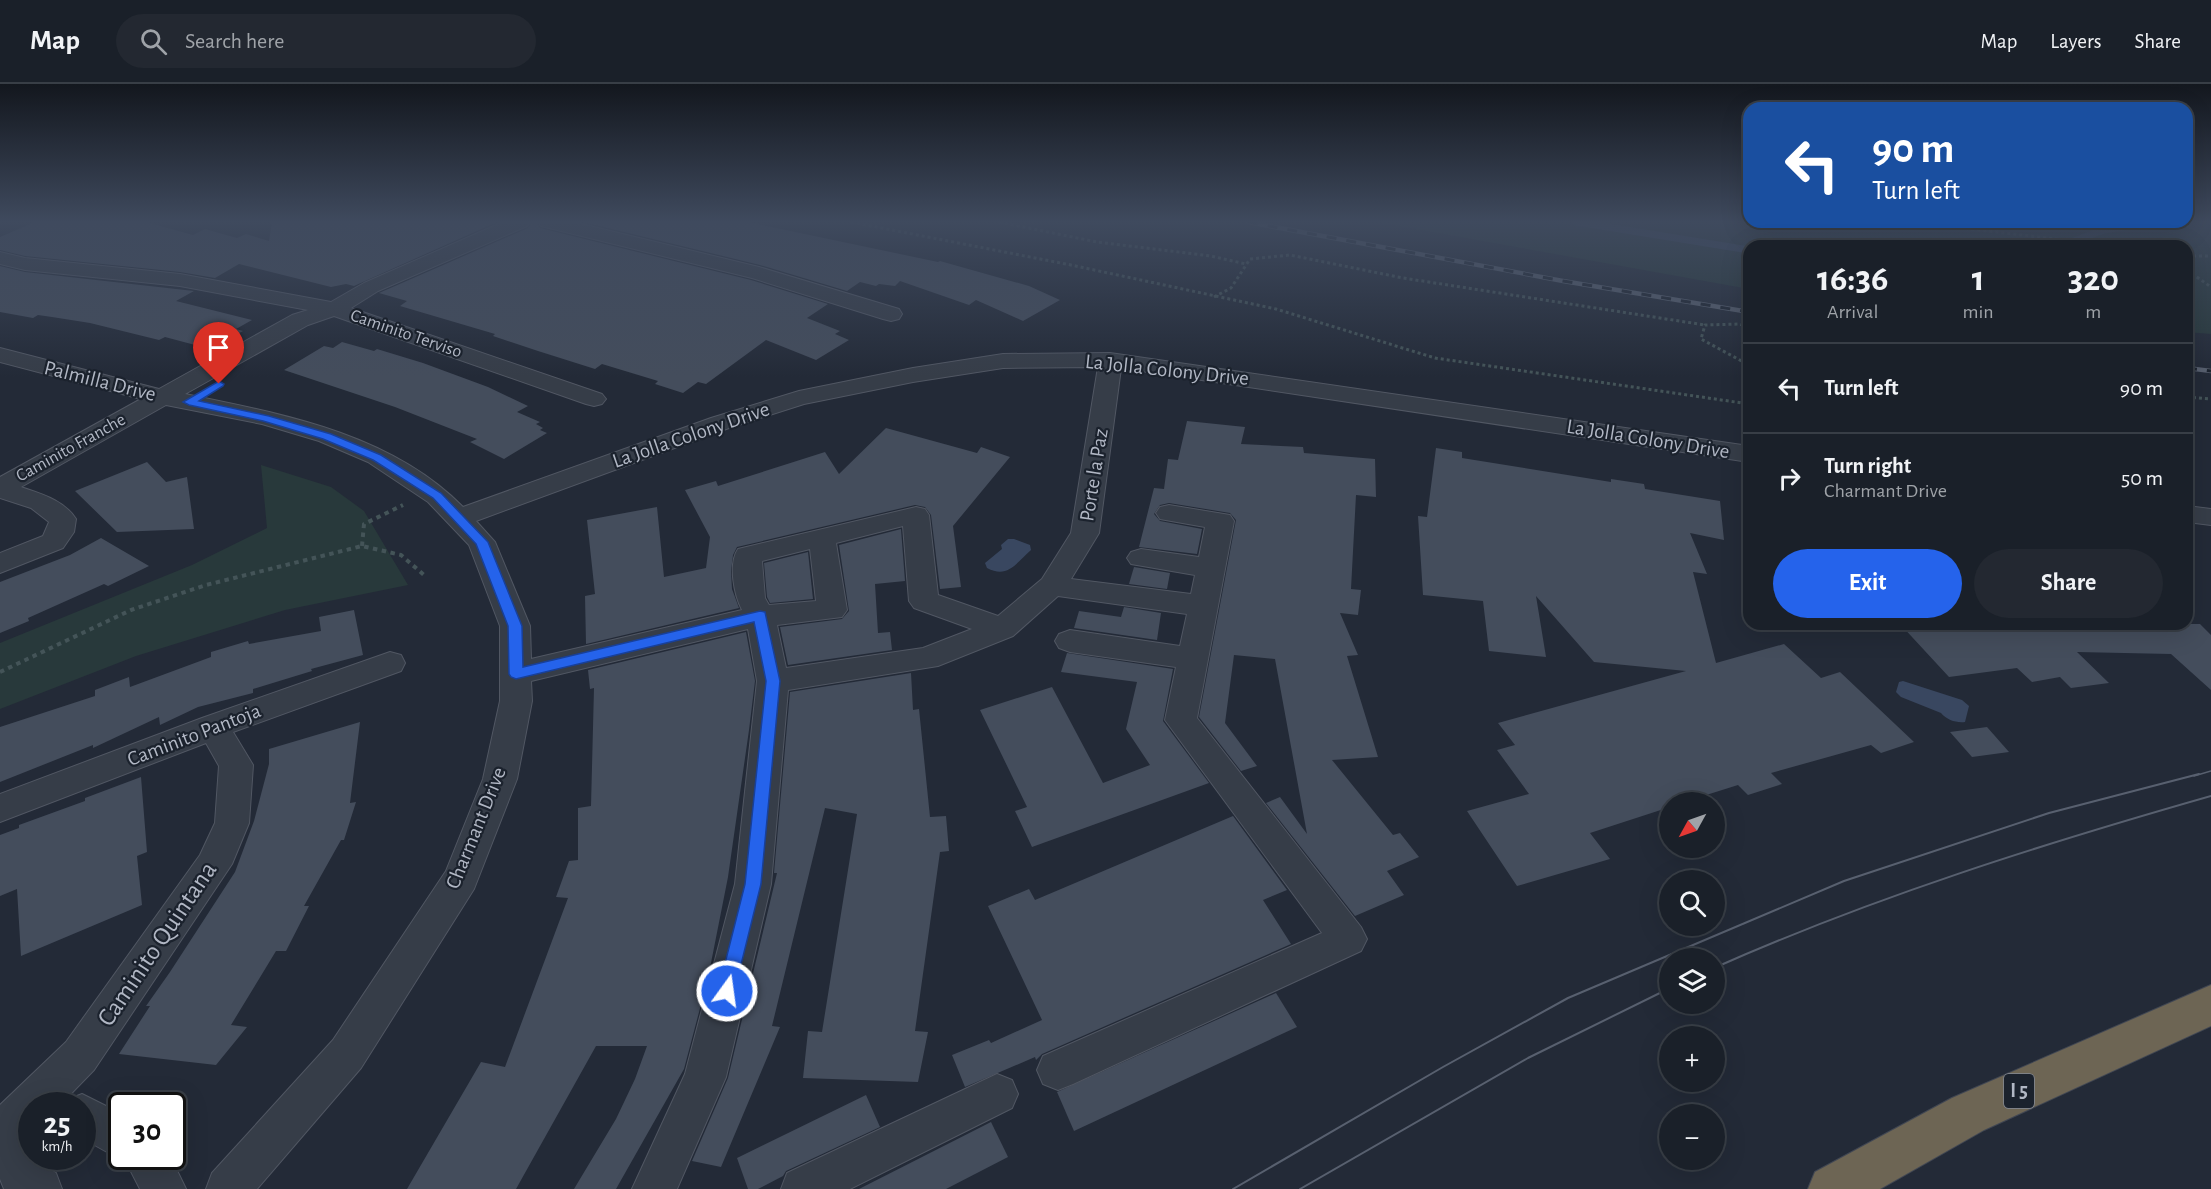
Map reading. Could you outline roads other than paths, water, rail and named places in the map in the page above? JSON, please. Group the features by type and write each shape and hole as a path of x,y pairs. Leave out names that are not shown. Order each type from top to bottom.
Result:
{"highway":[{"name":"I 5","path":"1832,1189 1968,1114 2211,1005"}],"street":[{"name":"Caminito Terviso","path":"118,274 180,280 334,309 594,399"},
{"name":"Caminito Franche","path":"8,491 162,397 300,320 334,309 371,287 402,274"},
{"path":"761,274 891,314"},
{"name":"Caminito Franche","path":"8,491 189,402 319,326 334,309"},
{"name":"Palmilla Drive","path":"0,355 162,397 266,418 327,436 377,457 430,491 459,518"},
{"name":"La Jolla Colony Drive","path":"459,518 720,423 799,398 913,375 1003,362 1110,360 1743,453"},
{"name":"Porte la Paz","path":"1002,630 1052,586 1085,533 1110,360"},
{"path":"0,564 53,542 60,532 63,519 40,502 8,491"},
{"path":"1058,1070 1348,939 1181,720 1220,521 1169,513"},
{"path":"2193,514 2211,517"},
{"path":"655,1189 705,1077 753,884 773,681 760,616 750,598 748,555 916,515 924,601 1002,630"},
{"name":"Charmant Drive","path":"228,1189 347,1054 461,878 500,779 516,701 515,626 482,542 459,518"},
{"path":"516,674 760,616 832,610 822,538"},
{"path":"1141,558 1211,568"},
{"path":"1052,586 1204,606"},
{"path":"773,681 927,658 1002,630"},
{"path":"1070,641 1193,658"},
{"name":"Caminito Pantoja","path":"0,808 390,663"},
{"name":"Caminito Quintana","path":"16,1122 80,1056 214,864 232,823 236,765 213,727"},
{"path":"803,1189 997,1094"},
{"path":"16,1122 20,1174 39,1189"},
{"path":"153,1170 164,1189"}],"water":[{"path":"1008,539 1030,545 1031,550 1006,571 994,571 987,568 985,563 1002,549 1001,545"},
{"path":"1903,681 1962,700 1969,706 1965,722 1946,718 1941,713 1901,697 1896,692 1899,682"}],"tram line":[{"path":"2194,776 2211,771"},
{"path":"1233,1189 1443,1067 1568,998 1844,881 2049,813 2199,774"},
{"path":"1725,963 1836,918 1960,873 2211,796"},
{"path":"1300,1189 1528,1058 1659,993"}],"railway":[{"path":"1523,274 1743,311"},
{"path":"2193,369 2211,371"}]}
